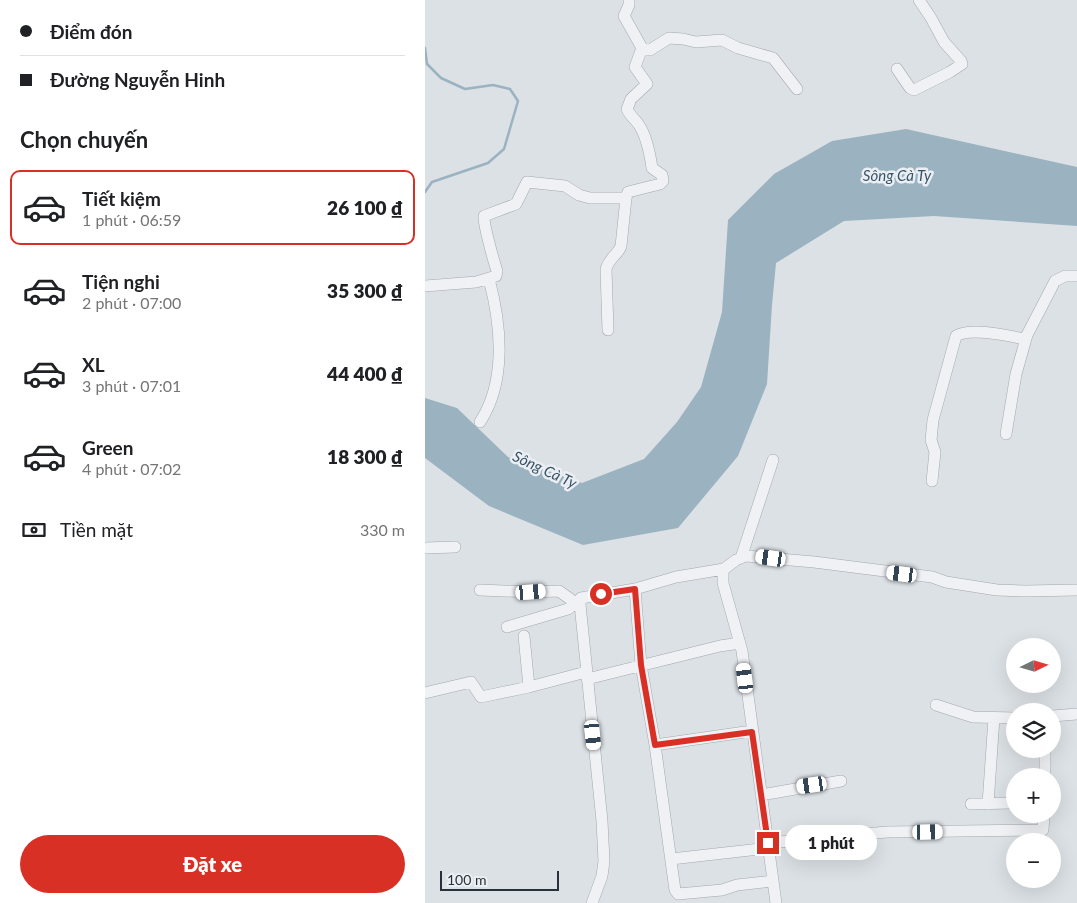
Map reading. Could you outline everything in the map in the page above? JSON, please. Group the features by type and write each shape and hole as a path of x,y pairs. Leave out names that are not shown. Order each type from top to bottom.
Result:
{"street":[{"path":"608,330 606,269 609,261 621,246 627,192 659,184 664,180 662,176 651,168 651,155 640,126 627,110 631,99 647,85 647,82 636,68 641,49 623,16 629,5 629,0"},
{"path":"897,69 910,88 914,90 955,70 962,64 944,42 919,0"},
{"path":"641,49 650,50 669,38 696,42 723,40 738,48 773,58 797,89"},
{"path":"425,286 452,285 489,280 496,276 497,271 489,236 484,225 484,216 516,204 527,182 565,186 579,195 589,198 626,198"},
{"path":"1006,434 1016,374 1025,340 1055,281 1065,276 1077,276"},
{"path":"480,422 493,392 499,363 495,304 489,280"},
{"path":"932,481 935,452 931,440 933,420 957,336 961,333 981,333 1025,340"},
{"path":"741,558 773,460"},
{"path":"425,548 455,546"},
{"path":"507,627 568,609 584,597 635,589 676,577 725,569 741,558 759,556 786,561 814,562 932,577 947,582 997,590 1077,590"},
{"path":"725,569 723,583 740,643 776,903"},
{"path":"635,589 641,665 655,745 675,890 678,894 723,890 737,885 773,881"},
{"path":"480,590 559,591 577,602"},
{"path":"577,602 587,676 602,821 604,861 602,876 592,903"},
{"path":"524,636 529,687"},
{"path":"425,694 471,682 481,697 740,643"},
{"path":"936,705 973,717 1006,718"},
{"path":"1061,715 1077,714"},
{"path":"988,804 994,718"},
{"path":"655,745 752,732"},
{"path":"761,795 797,787 841,781"},
{"path":"971,804 1006,803"},
{"path":"671,859 768,845 887,832 1043,830 1043,823"}],"water":[{"name":"Sông Cà Ty","path":"906,129 1077,167 1077,226 934,216 844,221 776,263 767,384 738,456 678,528 583,545 489,506 425,458 425,398 457,408 508,457 582,483 644,459 677,422 701,387 722,312 728,220 774,174 832,141"}],"waterway":[{"path":"425,48 427,64 441,78 465,89 493,85 510,89 518,101 504,149 488,163 432,182 425,192"}],"route":[{"path":"601,594 635,589 641,665 655,745 752,732 768,843"}]}
